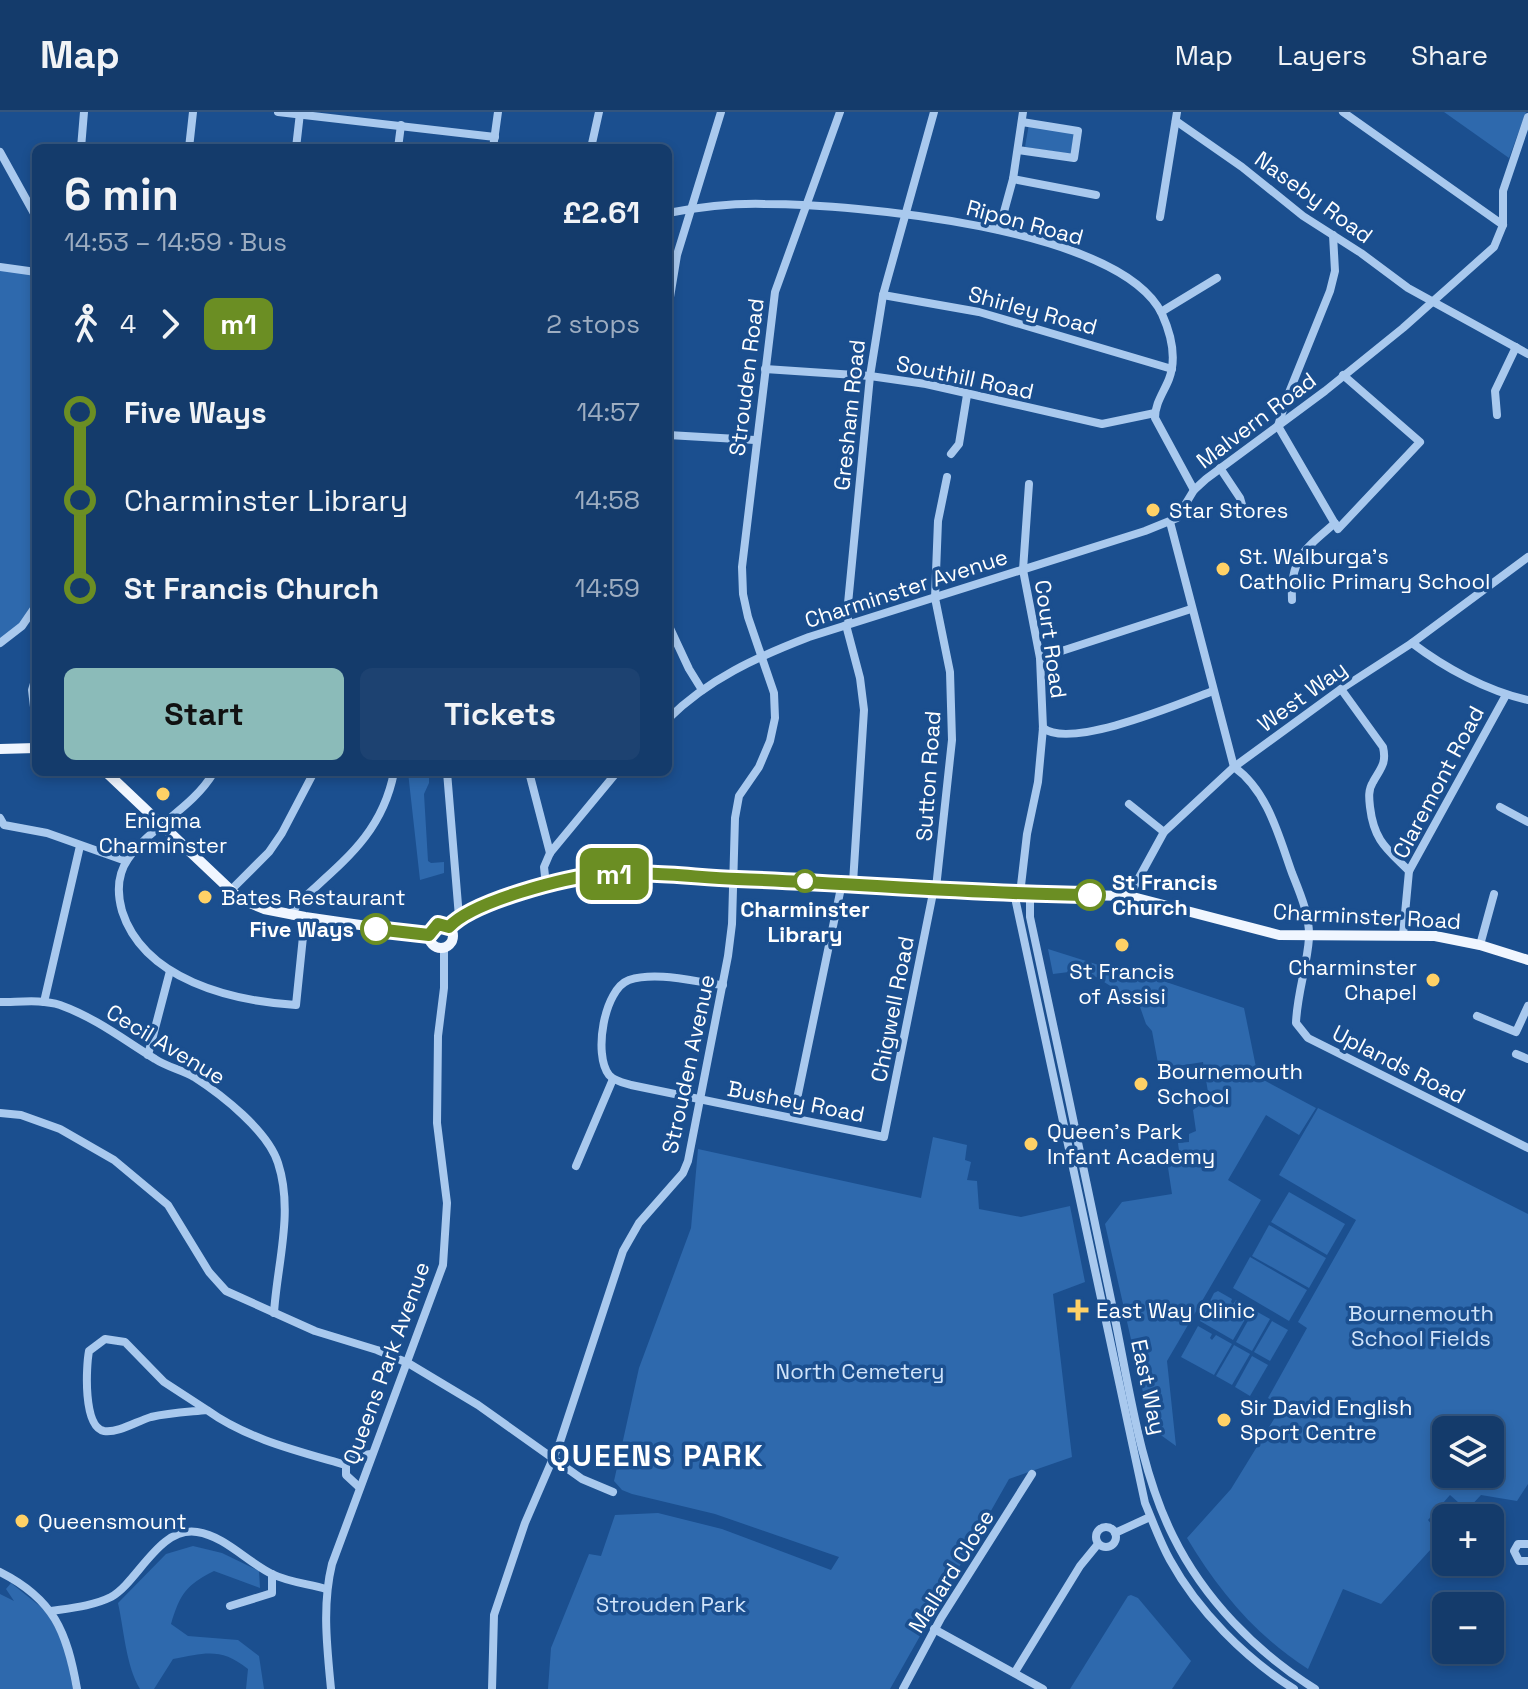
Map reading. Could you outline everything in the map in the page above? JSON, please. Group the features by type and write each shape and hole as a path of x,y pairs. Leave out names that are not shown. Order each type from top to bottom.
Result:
{"main road":[{"path":"0,749 32,748"},
{"path":"110,776 240,899 264,909 292,915 429,935"},
{"name":"Charminster Road","path":"449,927 459,917 546,885 604,874 848,883 1021,894 1129,896 1279,935 1435,936 1480,945 1528,960"},
{"path":"438,924 449,927 453,940 444,948 433,946 429,935 438,924"}],"street":[{"path":"81,144 84,112"},
{"path":"189,144 193,112"},
{"path":"278,112 495,137"},
{"path":"494,144 498,112"},
{"path":"592,144 599,112"},
{"path":"672,285 690,209 721,112"},
{"name":"Strouden Road","path":"760,655 743,594 742,567 775,292 840,112"},
{"name":"Gresham Road","path":"793,1118 848,883 864,710 848,624 848,602 870,376 883,295 934,112"},
{"path":"1343,112 1503,225"},
{"path":"296,144 300,113"},
{"path":"1160,217 1176,116"},
{"name":"Naseby Road","path":"1176,116 1333,235 1432,302 1528,354"},
{"path":"999,230 1013,179 1023,117 1078,131 1074,158 1018,150"},
{"path":"1503,225 1503,191 1528,117"},
{"path":"399,144 401,125"},
{"path":"0,152 32,210"},
{"path":"1013,179 1096,195"},
{"name":"Ripon Road","path":"672,212 762,204 904,214 999,230 1100,263 1138,285 1161,312 1173,351 1172,369 1155,413"},
{"name":"Malvern Road","path":"1170,522 1182,512 1194,490 1343,375 1494,247 1503,225"},
{"path":"1333,235 1335,271 1330,291 1278,426 1338,529 1420,442 1343,375"},
{"path":"0,267 32,271"},
{"path":"1161,312 1217,278"},
{"name":"Shirley Road","path":"883,295 979,312 1172,369"},
{"path":"1497,415 1495,391 1516,347"},
{"name":"Southill Road","path":"765,369 870,376 926,384 1102,424 1155,413"},
{"path":"951,454 959,444 967,395"},
{"path":"1155,413 1156,422 1194,490"},
{"path":"672,435 755,440"},
{"path":"1220,468 1246,508"},
{"name":"Sutton Road","path":"935,888 952,740 950,672 935,598 938,521 947,477"},
{"name":"Court Road","path":"1021,894 1043,728 1040,658 1023,570 1029,484"},
{"path":"1170,522 1234,767 1257,793 1278,829 1304,902 1309,936"},
{"name":"Charminster Avenue","path":"672,716 702,690 760,655 1170,522"},
{"path":"1292,600 1291,580 1302,551 1335,523"},
{"name":"West Way","path":"1129,896 1164,832 1234,767 1341,689 1412,643 1528,557"},
{"path":"1040,658 1191,609"},
{"path":"0,643 22,626 32,612"},
{"path":"672,633 702,690"},
{"path":"1412,643 1429,657 1506,695 1528,700"},
{"name":"Strouden Avenue","path":"492,1689 494,1615 525,1523 560,1442 623,1251 639,1223 683,1173 723,985 732,924 735,818 739,796 759,767 775,718 774,693 760,655"},
{"path":"1341,689 1383,747 1384,765 1370,785 1371,813 1376,836 1409,871"},
{"path":"1043,728 1050,733 1097,731 1213,691"},
{"name":"Claremont Road","path":"1403,935 1409,871 1506,695"},
{"path":"211,776 198,795 126,861 119,879 118,896 126,922 149,954 170,971 229,994 256,1001 296,1005 305,917"},
{"path":"230,891 276,842 312,776"},
{"path":"292,915 297,904 365,839 376,824 393,776"},
{"path":"447,776 459,917"},
{"path":"530,776 550,853"},
{"path":"546,885 544,867 550,853 614,776"},
{"path":"1129,804 1164,832"},
{"path":"1500,807 1528,822"},
{"path":"0,818 4,825 47,833 126,861"},
{"path":"44,1002 80,846"},
{"name":"Chigwell Road","path":"884,1137 935,888"},
{"name":"East Way","path":"1021,894 1137,1476 1150,1517 1171,1562 1208,1613 1246,1653 1294,1689"},
{"name":"East Way","path":"1021,894 1030,917 1155,1495 1173,1536 1199,1582 1232,1622 1266,1653 1315,1689"},
{"path":"1480,945 1494,894"},
{"name":"Uplands Road","path":"1309,936 1296,1023 1308,1038 1528,1148"},
{"name":"Queens Park Avenue","path":"331,1689 325,1623 326,1589 359,1487 443,1265 447,1203 437,1123 438,1036 444,988 444,948"},
{"path":"148,1055 170,971"},
{"path":"576,1166 613,1079 600,1053 610,999 617,987 628,980 648,977 723,985"},
{"name":"Cecil Avenue","path":"0,1002 61,1005 100,1023 148,1055 194,1077 230,1104 272,1146 281,1172 285,1228 274,1313"},
{"path":"1477,1016 1516,1032 1528,1006"},
{"path":"1516,1054 1528,1059"},
{"name":"Bushey Road","path":"613,1079 884,1137"},
{"path":"0,1113 21,1115 60,1129 114,1160 168,1205 209,1272 226,1291 274,1313 408,1363 478,1405 582,1479 613,1492"},
{"path":"207,1410 152,1417 108,1431 100,1430 95,1425 89,1405 89,1351 105,1339 125,1342 164,1382 207,1410 226,1424 346,1465"},
{"path":"359,1487 346,1475 346,1465 352,1457 371,1454"},
{"name":"Mallard Close","path":"903,1689 934,1629 1032,1474"},
{"path":"1115,1533 1150,1517"},
{"path":"1098,1544 1096,1536 1102,1528 1110,1528 1115,1533"},
{"path":"51,1611 93,1604 114,1595 147,1558 187,1532 206,1534 272,1574 326,1589"},
{"path":"1098,1544 1107,1548 1114,1544 1115,1533"},
{"path":"1015,1672 1080,1566 1098,1544"},
{"path":"1528,1544 1518,1544 1514,1551 1519,1561 1528,1561"},
{"path":"0,1572 51,1611 70,1651 77,1689"},
{"path":"230,1606 272,1593 272,1574"},
{"path":"934,1629 1043,1689"}],"green space":[{"path":"1444,112 1526,112 1509,158"},
{"path":"1029,124 1074,134 1071,154 1025,147"},
{"path":"0,267 32,271 32,615 0,643"},
{"path":"408,776 429,776 424,794 428,861 444,862 444,873 420,880"},
{"path":"1048,949 1105,967 1113,978 1123,979 1139,973 1244,1008 1258,1077 1316,1108 1299,1135 1266,1115 1228,1180 1261,1200 1167,1361 1176,1446 1151,1428 1105,1224 1122,1202 1172,1194 1167,1161 1180,1158 1178,1143 1189,1142 1189,1134 1196,1131 1193,1110 1209,1098 1203,1062 1159,1069 1152,1031 1139,1004 1085,970 1053,974"},
{"name":"Bournemouth School Fields","path":"1318,1108 1528,1214 1528,1484 1517,1501 1481,1495 1473,1504 1460,1504 1450,1495 1442,1504 1432,1504 1432,1515 1428,1520 1432,1525 1432,1548 1381,1604 1343,1589 1308,1669 1272,1642 1240,1611 1187,1538 1231,1489 1282,1406 1268,1398 1307,1328 1298,1322 1356,1220 1279,1175"},
{"name":"North Cemetery","path":"933,1137 967,1145 965,1160 971,1162 967,1180 977,1181 979,1209 1021,1217 1070,1206 1085,1282 1053,1294 1072,1457 1009,1479 890,1689 548,1689 551,1648 589,1554 601,1556 615,1515 658,1513 722,1529 831,1570 839,1557 715,1514 632,1494 622,1490 614,1481 639,1368 691,1228 698,1149 921,1198"},
{"path":"1289,1192 1345,1224 1327,1255 1271,1222"},
{"path":"1269,1225 1326,1258 1309,1288 1252,1256"},
{"path":"1250,1257 1307,1290 1289,1321 1233,1288"},
{"path":"1218,1291 1232,1299 1233,1304 1236,1300 1251,1309 1233,1340 1200,1321 1214,1293"},
{"path":"1254,1310 1270,1319 1252,1351 1236,1342"},
{"path":"1272,1321 1288,1330 1270,1361 1254,1352"},
{"path":"1198,1326 1212,1334 1212,1340 1216,1335 1232,1344 1214,1375 1181,1357"},
{"path":"1234,1345 1250,1354 1232,1385 1216,1376"},
{"path":"1252,1356 1268,1365 1250,1396 1235,1387"},
{"path":"193,1546 222,1553 259,1571 260,1588 214,1571 185,1592 171,1624 188,1636 238,1640 259,1656 264,1689 246,1689 248,1669 229,1657 212,1654 173,1659 154,1689 140,1689 135,1680 118,1603 166,1554"},
{"path":"11,1583 46,1611 64,1643 73,1689 0,1689 0,1594 14,1601 6,1589"},
{"path":"1128,1596 1138,1598 1191,1661 1172,1689 1070,1689"}],"bus line":[{"name":"m1","path":"376,929 429,935 438,924 449,927 459,917 506,898 546,885 604,874 1090,895"}],"place":[{"name":"Star Stores","path":"1153,510"},
{"name":"St. Walburga's Catholic Primary School","path":"1223,569"},
{"name":"Enigma Charminster","path":"163,794"},
{"name":"Charminster Library","path":"805,881"},
{"name":"St Francis Church","path":"1090,895"},
{"name":"Bates Restaurant","path":"205,897"},
{"name":"Five Ways","path":"376,929"},
{"name":"St Francis of Assisi","path":"1122,945"},
{"name":"Charminster Chapel","path":"1433,980"},
{"name":"Bournemouth School","path":"1141,1084"},
{"name":"Queen's Park Infant Academy","path":"1031,1144"},
{"name":"East Way Clinic","path":"1078,1310"},
{"name":"Sir David English Sport Centre","path":"1224,1420"},
{"name":"Queensmount","path":"22,1521"}],"district":[{"name":"QUEENS PARK","path":"657,1456"}],"park label":[{"name":"Strouden Park","path":"671,1604"}]}
